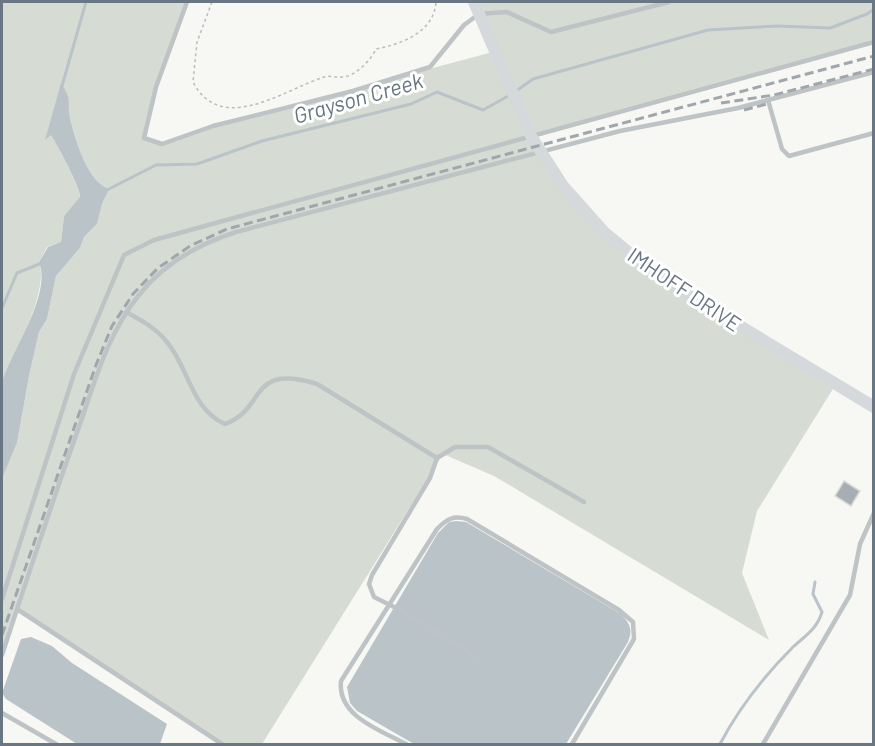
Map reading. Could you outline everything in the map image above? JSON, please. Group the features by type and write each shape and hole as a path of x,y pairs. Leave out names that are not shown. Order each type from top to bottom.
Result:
{"street":[{"name":"IMHOFF DRIVE","path":"474,2 493,52 530,135 582,208 612,240 648,269 873,407"}],"lane":[{"path":"187,2 156,87 144,138 162,144 213,126 353,91 430,67 464,25 479,14 507,12 551,32 669,2"},
{"path":"2,599 74,374 124,255 154,240 455,155 873,42"},
{"path":"2,655 100,368 126,312 140,293 173,262 214,239 654,123 768,100 873,72"},
{"path":"768,100 782,149 789,156 873,133"},
{"path":"126,312 157,331 169,344 200,402 213,419 225,424 236,420 264,387 279,378 297,378 317,384 437,458"},
{"path":"476,657 390,604 374,597 369,584 430,478 437,458 455,447 488,447 584,502"},
{"path":"763,744 850,596 860,544 873,513"},
{"path":"406,744 348,710 339,693 340,681 437,529 448,519 456,516 467,519 628,616 635,629 634,639 574,742 582,744"},
{"path":"17,609 222,744"},
{"path":"2,713 56,744"}],"path":[{"path":"212,2 196,42 194,82 208,100 222,108 263,103 326,76 345,78 371,60 376,50 400,45 420,31 435,13 436,2"}],"shaded area":[{"path":"2,2 187,2 156,87 145,138 162,143 213,126 493,52 474,2 873,2 873,42 532,138 540,152 629,255 836,384 757,511 742,573 769,640 494,476 443,454 262,744 222,744 18,609 2,651 2,479 17,443 39,332 47,319 56,276 80,248 84,237 97,224 108,190 94,178 83,159 70,118 68,98 61,84 46,138 51,134 73,176 80,198 64,216 61,242 47,247 39,262 41,274 35,305 2,384"},
{"path":"61,83 69,98 70,118 83,159 94,178 109,189 97,224 84,237 80,248 56,276 47,319 39,332 17,443 2,479 2,382 36,306 42,275 39,262 48,247 61,242 64,216 80,197 73,176 51,135 45,140"},
{"path":"449,522 466,522 621,614 628,624 630,634 628,642 566,744 414,744 357,711 350,703 347,687 438,533"},
{"path":"31,637 52,646 72,663 167,724 160,744 77,744 6,699 2,693 21,639"}],"building":[{"path":"844,481 860,491 851,506 835,496"}],"waterway":[{"path":"62,86 86,2"},
{"name":"Grayson Creek","path":"516,91 533,79 708,30 776,26 830,28 867,14 874,9"},
{"name":"Grayson Creek","path":"107,190 156,165 197,164 262,141 411,104 437,92 483,110 510,95"},
{"path":"2,308 17,273 42,263"},
{"path":"720,744 735,718 762,681 817,623 822,612 813,594 815,582"}],"railway":[{"path":"2,635 96,365 112,326 133,294 158,268 190,246 227,229 874,56"},
{"path":"721,103 774,95 874,69"},
{"path":"744,110 767,104"}]}
